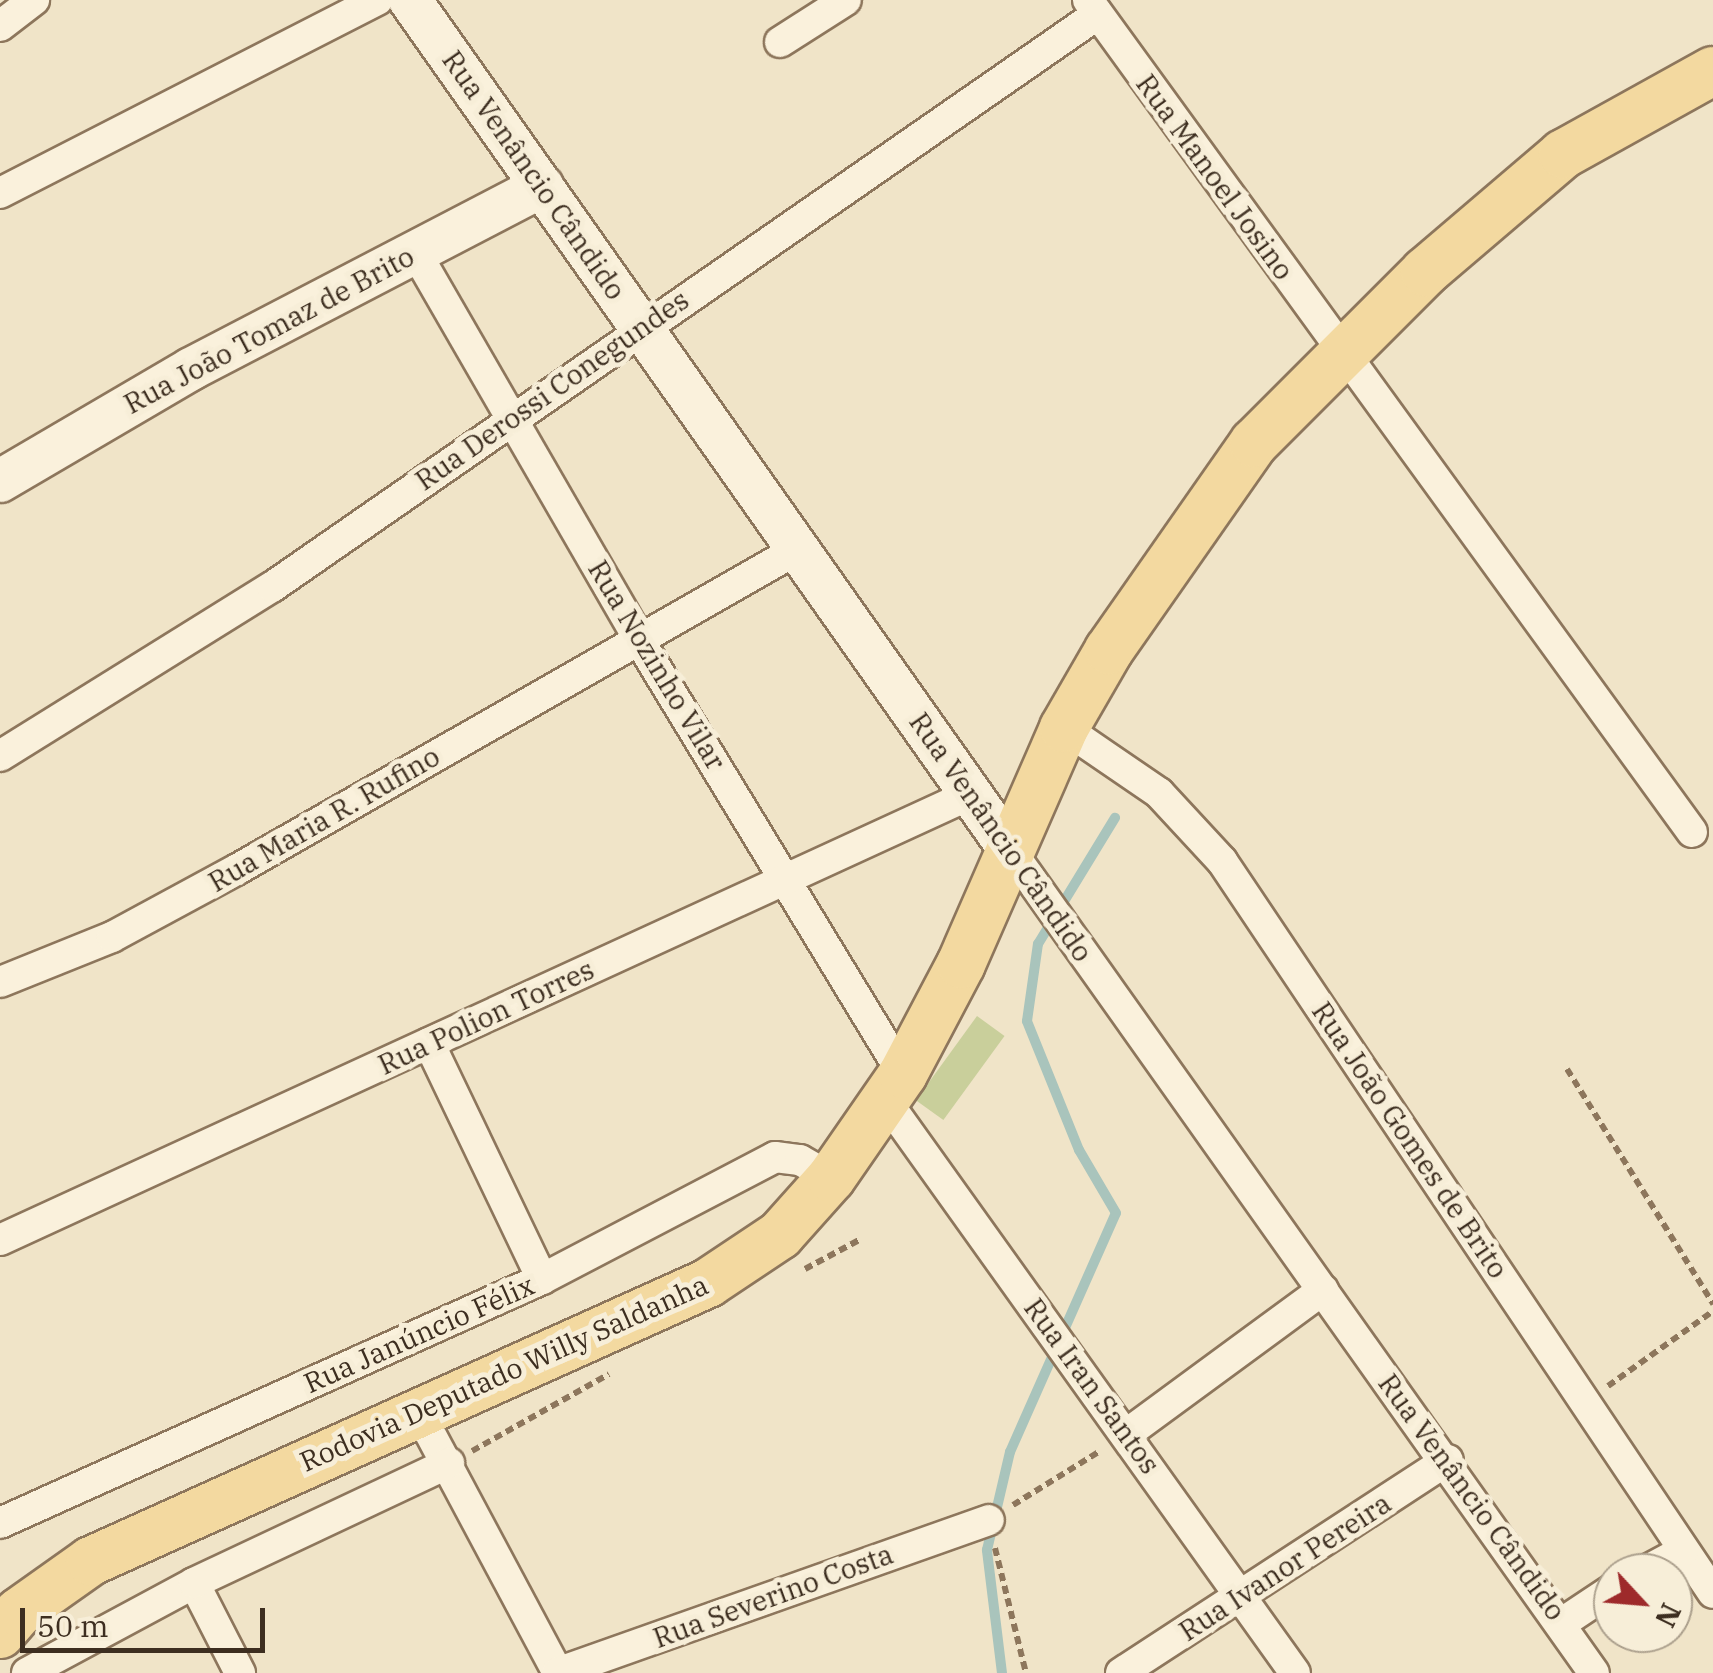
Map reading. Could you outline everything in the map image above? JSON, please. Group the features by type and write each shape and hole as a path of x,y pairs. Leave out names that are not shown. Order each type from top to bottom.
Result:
{"main road":[{"name":"Rodovia Deputado Willy Saldanha","path":"0,1634 19,1612 92,1561 417,1410 708,1283 780,1235 832,1178 894,1088 1010,850 1064,728 1158,577 1254,442 1425,272 1564,154 1713,71"}],"street":[{"path":"0,26 34,0"},
{"path":"0,194 377,0"},
{"path":"780,42 846,0"},
{"name":"Rua Venâncio Cândido","path":"425,5 542,186 1010,850 1448,1460 1594,1673"},
{"name":"Rua Derossi Conegundes","path":"0,756 272,587 1093,7"},
{"name":"Rua Manoel Josino","path":"1093,7 1692,832"},
{"name":"Rua João Tomaz de Brito","path":"0,480 191,368 542,186"},
{"name":"Rua Nozinho Vilar","path":"416,253 639,640 787,878 894,1088"},
{"name":"Rua Maria R. Rufino","path":"0,982 128,929 798,549"},
{"name":"Rua João Gomes de Brito","path":"1064,728 1158,793 1222,861 1713,1593"},
{"name":"Rua Polion Torres","path":"0,1240 971,794"},
{"path":"428,1043 542,1279"},
{"name":"Rua Iran Santos","path":"894,1088 1294,1673"},
{"name":"Rua Janúncio Félix","path":"0,1523 542,1279 775,1157 800,1160 832,1178"},
{"path":"1128,1433 1323,1290"},
{"path":"417,1410 449,1463 557,1673"},
{"name":"Rua Ivanor Pereira","path":"1122,1673 1448,1460"},
{"path":"27,1673 194,1583 449,1463"},
{"name":"Rua Severino Costa","path":"557,1673 989,1520"},
{"path":"1678,1553 1683,1550"},
{"path":"194,1583 240,1673"},
{"path":"1562,1622 1593,1603"}],"path":[{"path":"1567,1070 1713,1308 1587,1401"},
{"path":"1026,1673 989,1520 1128,1433"}],"green space":[{"path":"977,1016 1005,1036 943,1120 916,1100"}],"waterway":[{"path":"1002,1673 987,1550 1010,1452 1116,1213 1079,1150 1027,1021 1038,944 1115,818"}]}
